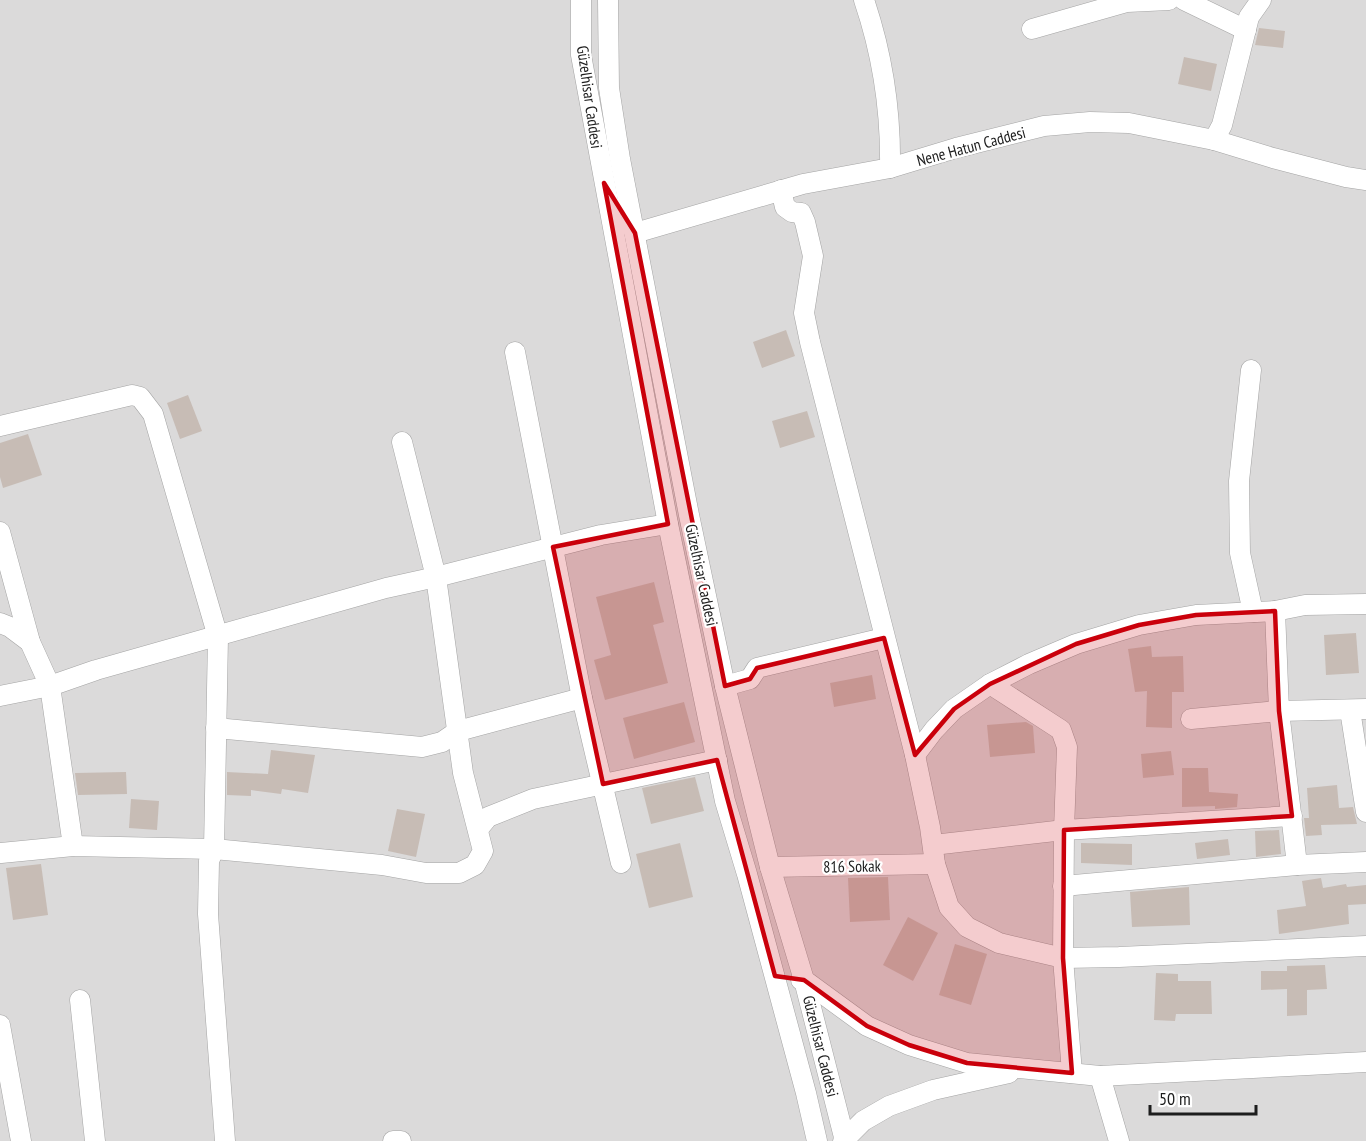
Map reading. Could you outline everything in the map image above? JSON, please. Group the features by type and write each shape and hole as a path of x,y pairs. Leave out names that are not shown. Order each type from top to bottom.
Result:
{"street":[{"name":"Güzelhisar Caddesi","path":"581,0 581,55 604,183 668,524 725,801 775,976 817,1141"},
{"name":"Güzelhisar Caddesi","path":"608,0 609,88 620,159 689,515 725,686 770,867 804,980 844,1141"},
{"path":"864,0 885,81 891,129 890,168"},
{"path":"1032,29 1127,2 1169,0"},
{"path":"1184,0 1246,30"},
{"path":"1215,140 1222,125 1250,17 1261,0"},
{"name":"Nene Hatun Caddesi","path":"636,233 803,184 890,168 1044,126 1090,122 1129,123 1215,140 1285,161 1366,180"},
{"path":"604,183 636,233"},
{"path":"781,190 785,207 792,212 801,213 813,256 804,313 915,755 934,854 949,907 967,927 999,943 1063,958 1366,946"},
{"path":"515,352 582,698 621,863"},
{"path":"1251,370 1239,481 1240,553 1253,612"},
{"path":"0,426 132,395 140,397 153,414 218,637 214,849 209,861 208,914 225,1141"},
{"path":"1,853 73,846 214,849 382,865 426,873 459,873 475,865 483,851 463,773 436,577 402,442"},
{"path":"0,696 50,686 96,670 386,588 601,535 668,524"},
{"path":"0,532 5,565 30,642 50,686 73,846"},
{"path":"915,755 954,709 990,684 1076,644 1140,625 1196,615 1275,611 1305,605 1366,604"},
{"path":"1275,611 1279,711 1297,865"},
{"path":"0,623 10,627 30,642"},
{"path":"725,686 750,679 757,668 884,638"},
{"path":"990,684 1061,730 1067,747 1063,958 1072,1074"},
{"path":"216,728 422,747 442,742 458,731 582,698"},
{"path":"1191,719 1279,711 1358,709 1366,812"},
{"path":"478,829 488,817 508,807 533,799 717,760"},
{"path":"934,854 1064,830 1292,816"},
{"name":"816 Sokak","path":"770,867 934,854"},
{"path":"1063,886 1297,865 1366,862"},
{"path":"775,976 804,980 867,1026 909,1045 966,1063 1100,1076 1366,1062"},
{"path":"80,1000 95,1141"},
{"path":"0,1025 21,1141"},
{"path":"844,1141 863,1121 889,1106 933,1090 1024,1070"},
{"path":"1100,1076 1119,1141"},
{"path":"393,1141 401,1141"}],"highlighted area":[{"path":"604,183 635,233 725,686 750,679 757,668 884,638 915,755 954,709 990,684 1076,644 1139,625 1196,615 1275,611 1279,711 1292,816 1064,830 1063,958 1072,1073 967,1063 909,1045 867,1026 804,980 775,976 717,760 603,784 553,547 668,524"}],"shaded area":[{"path":"0,0 1366,0 1366,1141 0,1141"}],"building":[{"path":"1259,28 1285,31 1283,48 1255,45"},
{"path":"1184,57 1217,64 1211,91 1178,84"},
{"path":"786,330 795,356 762,368 753,342"},
{"path":"188,395 202,431 180,439 167,403"},
{"path":"807,411 815,437 780,448 772,421"},
{"path":"28,434 42,475 3,488 0,477 0,443"},
{"path":"654,582 664,622 653,625 668,683 605,700 594,660 611,655 596,597"},
{"path":"1356,633 1359,673 1326,675 1324,635"},
{"path":"1151,646 1152,657 1183,656 1184,692 1172,692 1172,728 1146,727 1147,691 1135,692 1128,649"},
{"path":"872,675 876,699 834,707 830,683"},
{"path":"684,702 695,742 634,759 623,718"},
{"path":"1026,722 1033,726 1035,753 990,757 987,725"},
{"path":"271,750 315,755 308,793 282,789 281,794 251,790 251,796 227,795 227,772 268,774"},
{"path":"1171,751 1174,775 1143,778 1141,754"},
{"path":"1182,768 1208,768 1209,792 1238,794 1237,807 1215,809 1215,806 1182,807"},
{"path":"126,772 127,794 78,795 75,773"},
{"path":"695,777 704,811 651,824 642,788"},
{"path":"1337,785 1339,808 1353,807 1357,824 1321,825 1322,835 1306,836 1304,818 1309,818 1307,788"},
{"path":"131,799 159,801 157,830 129,828"},
{"path":"397,809 425,814 416,857 388,851"},
{"path":"1279,830 1281,854 1256,857 1255,831"},
{"path":"1228,839 1230,855 1197,859 1195,843"},
{"path":"680,843 693,897 649,908 636,854"},
{"path":"1081,843 1132,844 1132,865 1081,863"},
{"path":"41,864 48,915 13,920 6,868"},
{"path":"888,877 890,920 850,922 848,878"},
{"path":"1321,878 1323,888 1346,884 1347,887 1366,885 1366,904 1348,905 1349,924 1279,934 1277,910 1306,906 1302,881"},
{"path":"1189,887 1190,925 1132,927 1130,892"},
{"path":"908,917 938,933 913,981 883,965"},
{"path":"955,944 987,954 971,1005 939,995"},
{"path":"1325,965 1327,989 1307,990 1307,1015 1287,1016 1287,989 1261,990 1261,971 1287,971 1287,966"},
{"path":"1156,973 1178,974 1178,981 1211,981 1212,1014 1176,1014 1175,1021 1154,1020"}]}
